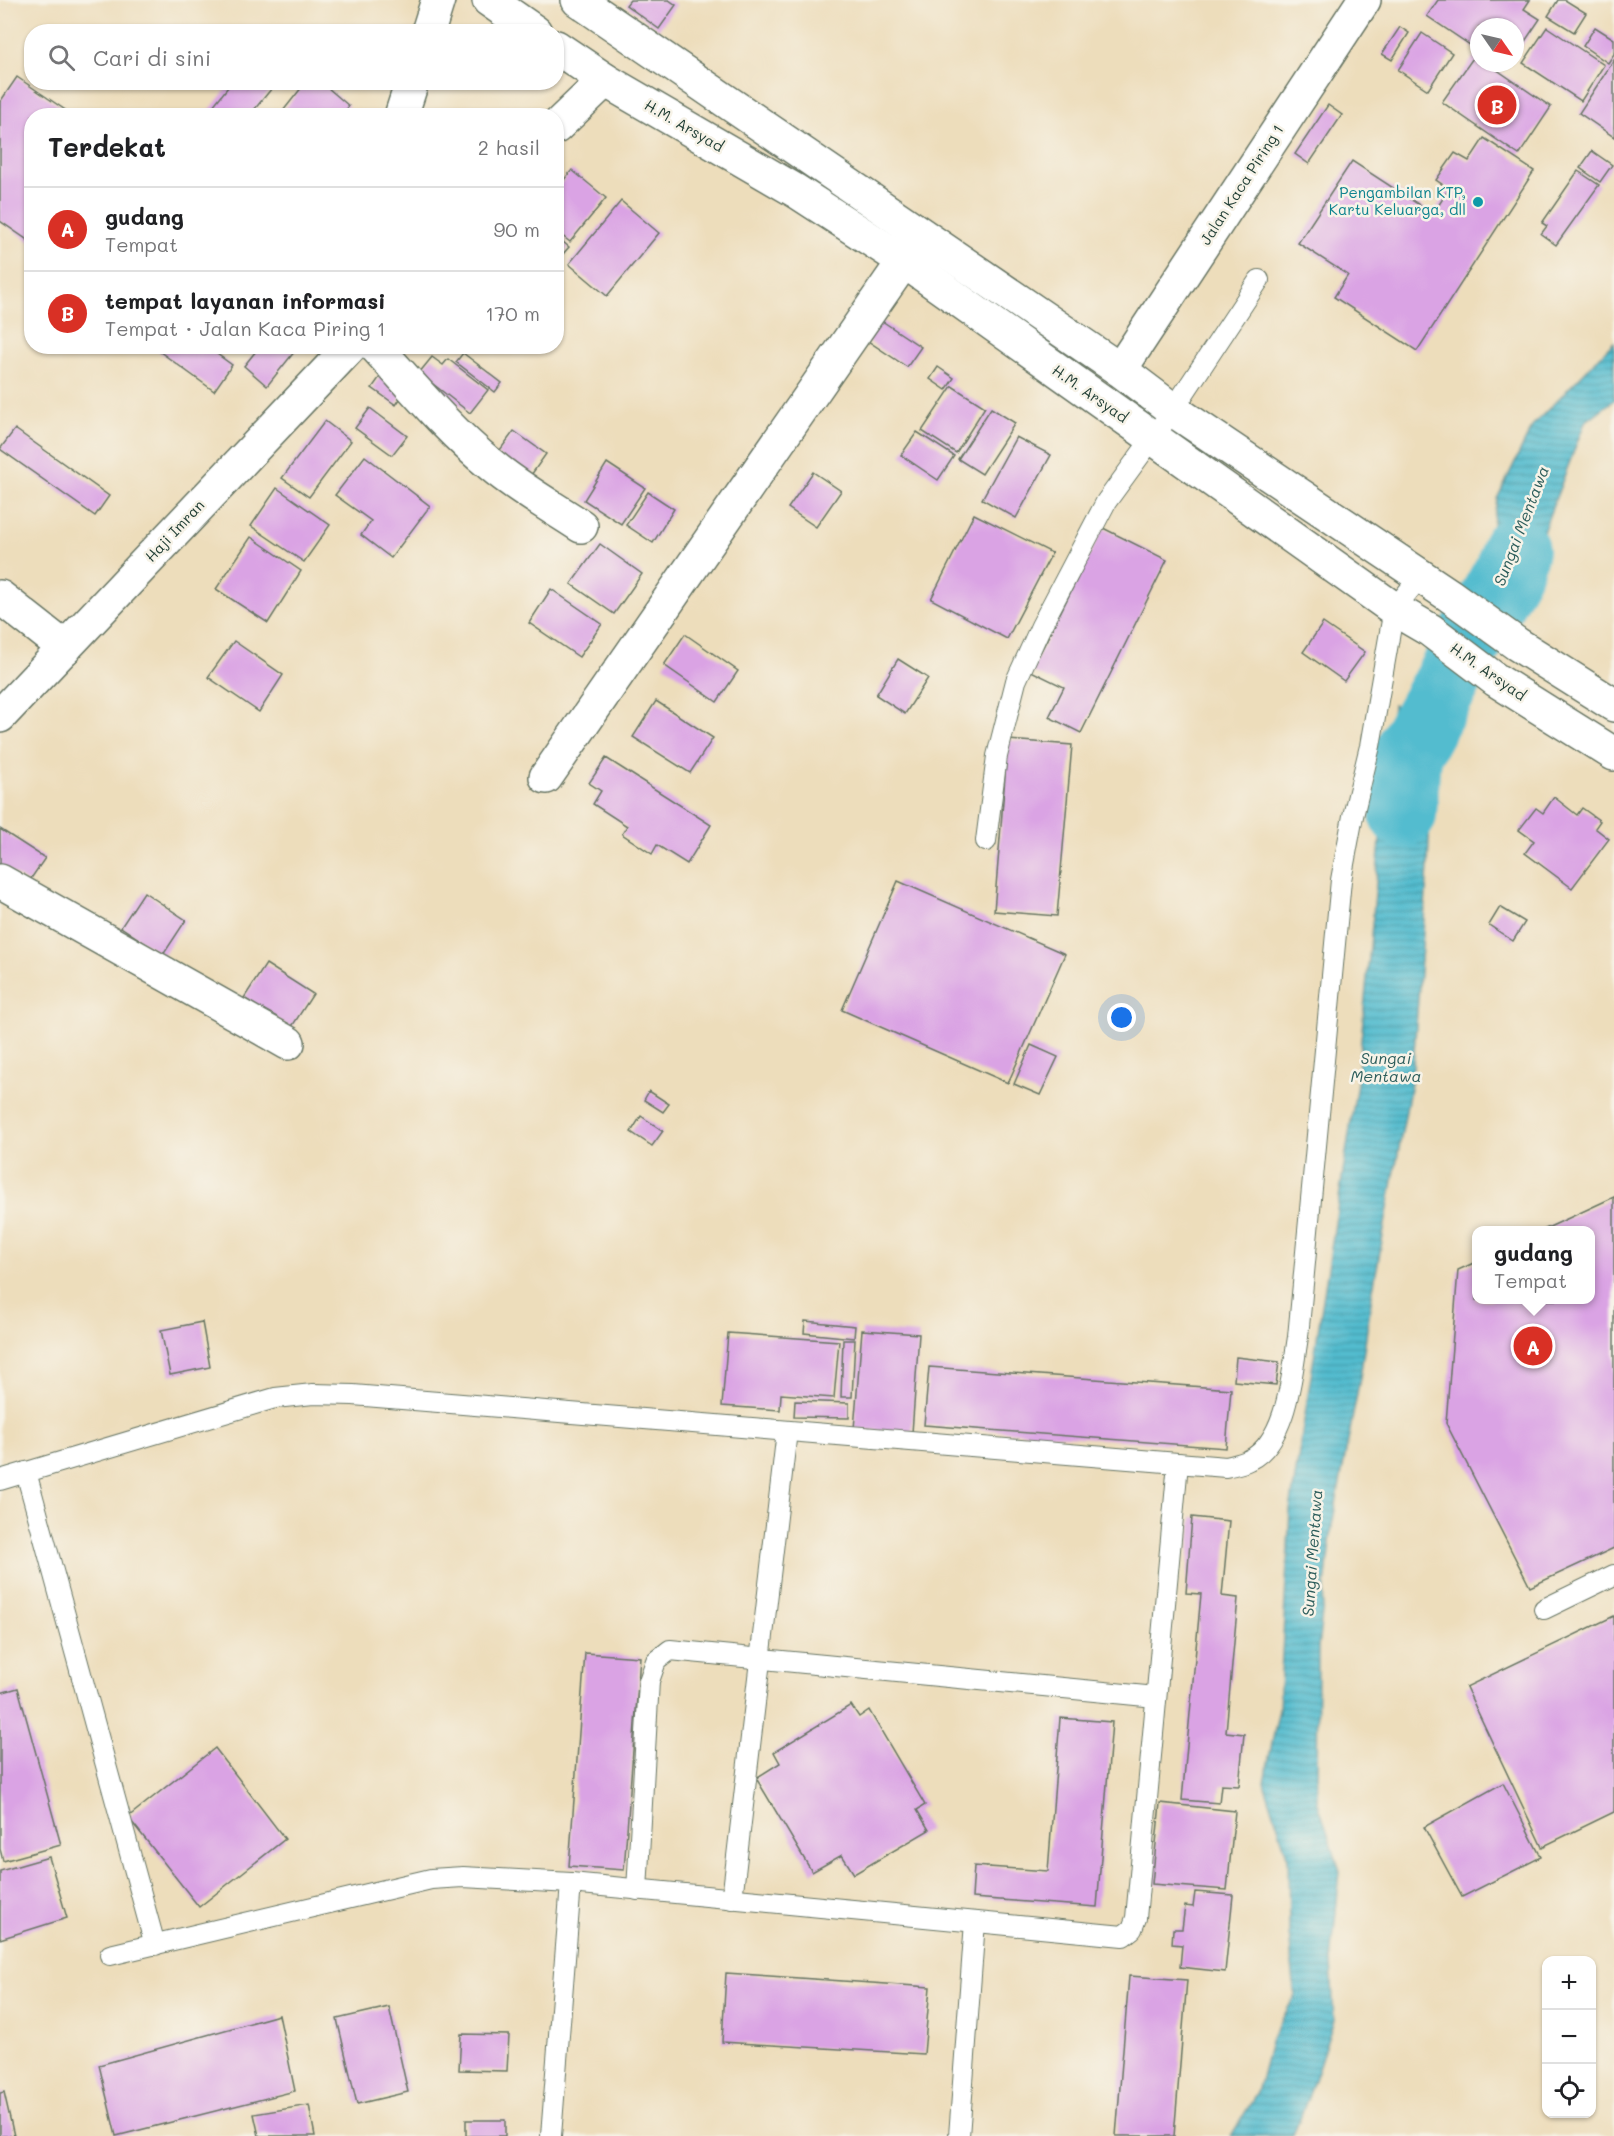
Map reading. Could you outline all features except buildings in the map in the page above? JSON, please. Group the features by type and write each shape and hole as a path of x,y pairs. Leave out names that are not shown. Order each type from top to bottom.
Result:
{"street":[{"path":"430,24 438,0"},
{"path":"489,0 524,24"},
{"path":"578,0 1120,370 1173,410 1449,595 1517,644 1614,705"},
{"name":"Jalan Kaca Piring 1","path":"1120,370 1364,0"},
{"name":"H.M. Arsyad","path":"564,52 605,80 796,191 904,261 1394,609 1430,630 1496,680 1614,754"},
{"path":"564,119 605,80"},
{"path":"404,108 410,90"},
{"path":"546,777 904,261"},
{"name":"Haji Imran","path":"0,716 343,354"},
{"path":"382,354 464,442 522,488 581,526"},
{"path":"0,597 65,648"},
{"path":"0,881 288,1043"}],"lane":[{"path":"986,841 997,756 1016,681 1041,626 1106,502 1173,410 1259,280"},
{"path":"0,1480 275,1398 313,1394 365,1396 1226,1467 1248,1461 1259,1454 1273,1438 1284,1409 1298,1337 1341,880 1353,816 1370,746 1394,609 1420,576"},
{"path":"732,1899 787,1431"},
{"path":"110,1955 431,1879 462,1877 571,1883 1123,1936 1132,1929 1136,1918 1178,1463"},
{"path":"26,1472 155,1945"},
{"path":"1544,1609 1614,1575"},
{"path":"637,1890 649,1681 656,1661 670,1650 1156,1697"},
{"path":"551,2136 571,1883"},
{"path":"958,2136 975,1922"}],"water":[{"name":"Sungai Mentawa","path":"1614,342 1614,400 1585,422 1542,534 1515,626 1467,590 1487,560 1497,499 1533,425"},
{"name":"Sungai Mentawa","path":"1393,705 1433,731 1428,867 1412,1078 1332,1525 1318,1648 1317,1800 1340,1871 1331,1961 1334,2020 1293,2136 1231,2136 1257,2093 1270,2042 1295,1995 1289,1933 1288,1858 1264,1782 1279,1709 1290,1510 1357,1083"}],"waterway":[{"name":"Sungai Mentawa","path":"1403,814 1407,754 1508,571 1515,550"}],"place":[{"name":"tempat layanan informasi","path":"1497,105"},
{"name":"Pengambilan KTP, Kartu Keluarga, dll","path":"1478,202"},
{"name":"gudang","path":"1533,1346"}]}
